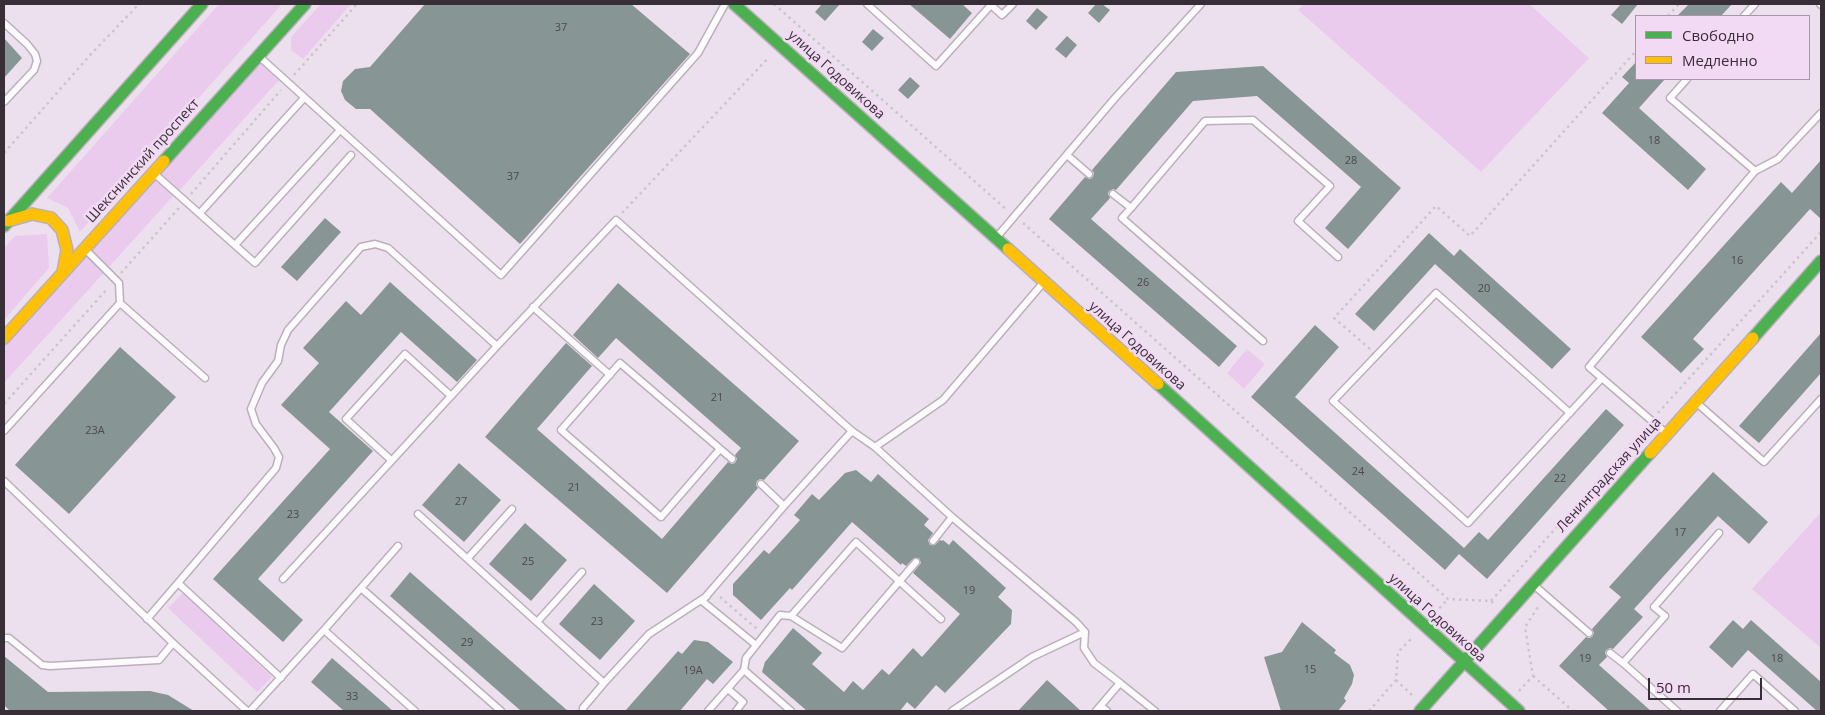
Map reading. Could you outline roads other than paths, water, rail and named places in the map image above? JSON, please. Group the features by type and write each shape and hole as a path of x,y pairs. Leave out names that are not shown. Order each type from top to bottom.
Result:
{"street":[{"path":"6,223 200,4"},
{"name":"Шекснинский проспект","path":"4,338 305,4"},
{"name":"улица Годовикова","path":"734,4 1519,711"},
{"path":"6,223 32,214 52,218 62,230 67,250 63,272"},
{"name":"Ленинградская улица","path":"1420,711 1821,260"}],"lane":[{"path":"259,56 502,275 698,53 726,4"},
{"path":"867,4 936,66 991,6 1002,15 1013,4"},
{"path":"996,239 1115,98 1201,4"},
{"path":"1745,15 1755,4"},
{"path":"4,23 27,44 35,54 37,61 34,70 4,102"},
{"path":"1686,80 1670,98 1755,171"},
{"path":"200,213 304,98"},
{"path":"1666,434 1589,367 1755,171 1778,158 1821,113"},
{"path":"1263,342 1122,218 1204,121 1253,120 1330,186 1298,221 1338,257"},
{"path":"236,246 340,130"},
{"path":"153,172 255,263 351,155"},
{"path":"1067,155 1089,174"},
{"path":"1114,194 1131,208"},
{"path":"282,579 450,395 616,220 852,431 875,447 1076,622 1085,632 1084,648 1094,663 1155,711"},
{"path":"147,619 276,468 279,457 256,424 250,409 262,383 278,361 281,345 288,330 361,247 375,244 388,248 497,346"},
{"path":"4,431 120,303 119,283 84,248"},
{"path":"875,447 943,400 1044,282"},
{"path":"1570,413 1436,293 1333,401 1468,523 1570,413 1602,378"},
{"path":"120,303 205,378"},
{"path":"533,307 610,375"},
{"path":"391,460 346,419 405,354 450,395"},
{"path":"720,448 660,517 561,430 620,363 720,448 732,459"},
{"path":"1695,401 1764,462 1821,399"},
{"path":"756,645 702,601 852,431"},
{"path":"4,481 147,619 249,711 281,678 398,546"},
{"path":"761,484 784,506"},
{"path":"468,558 512,509"},
{"path":"418,514 604,683"},
{"path":"933,541 952,516"},
{"path":"1623,664 1665,616 1654,607 1720,534"},
{"path":"791,616 856,542 941,618"},
{"path":"708,711 744,670 746,658 780,615 791,616 842,648 916,562"},
{"path":"537,622 582,572"},
{"path":"178,583 281,678"},
{"path":"1532,584 1589,633"},
{"path":"361,588 501,711"},
{"path":"583,711 583,708 604,683 649,634 706,596"},
{"path":"324,630 415,711"},
{"path":"952,711 1032,657 1085,632"},
{"path":"4,638 9,638 42,665 50,666 159,660 173,643"},
{"path":"1610,653 1677,711"},
{"path":"744,670 790,711"},
{"path":"1720,711 1753,674 1795,711"},
{"path":"1106,711 1099,709 1120,684"},
{"path":"728,689 744,702 736,711"}]}
